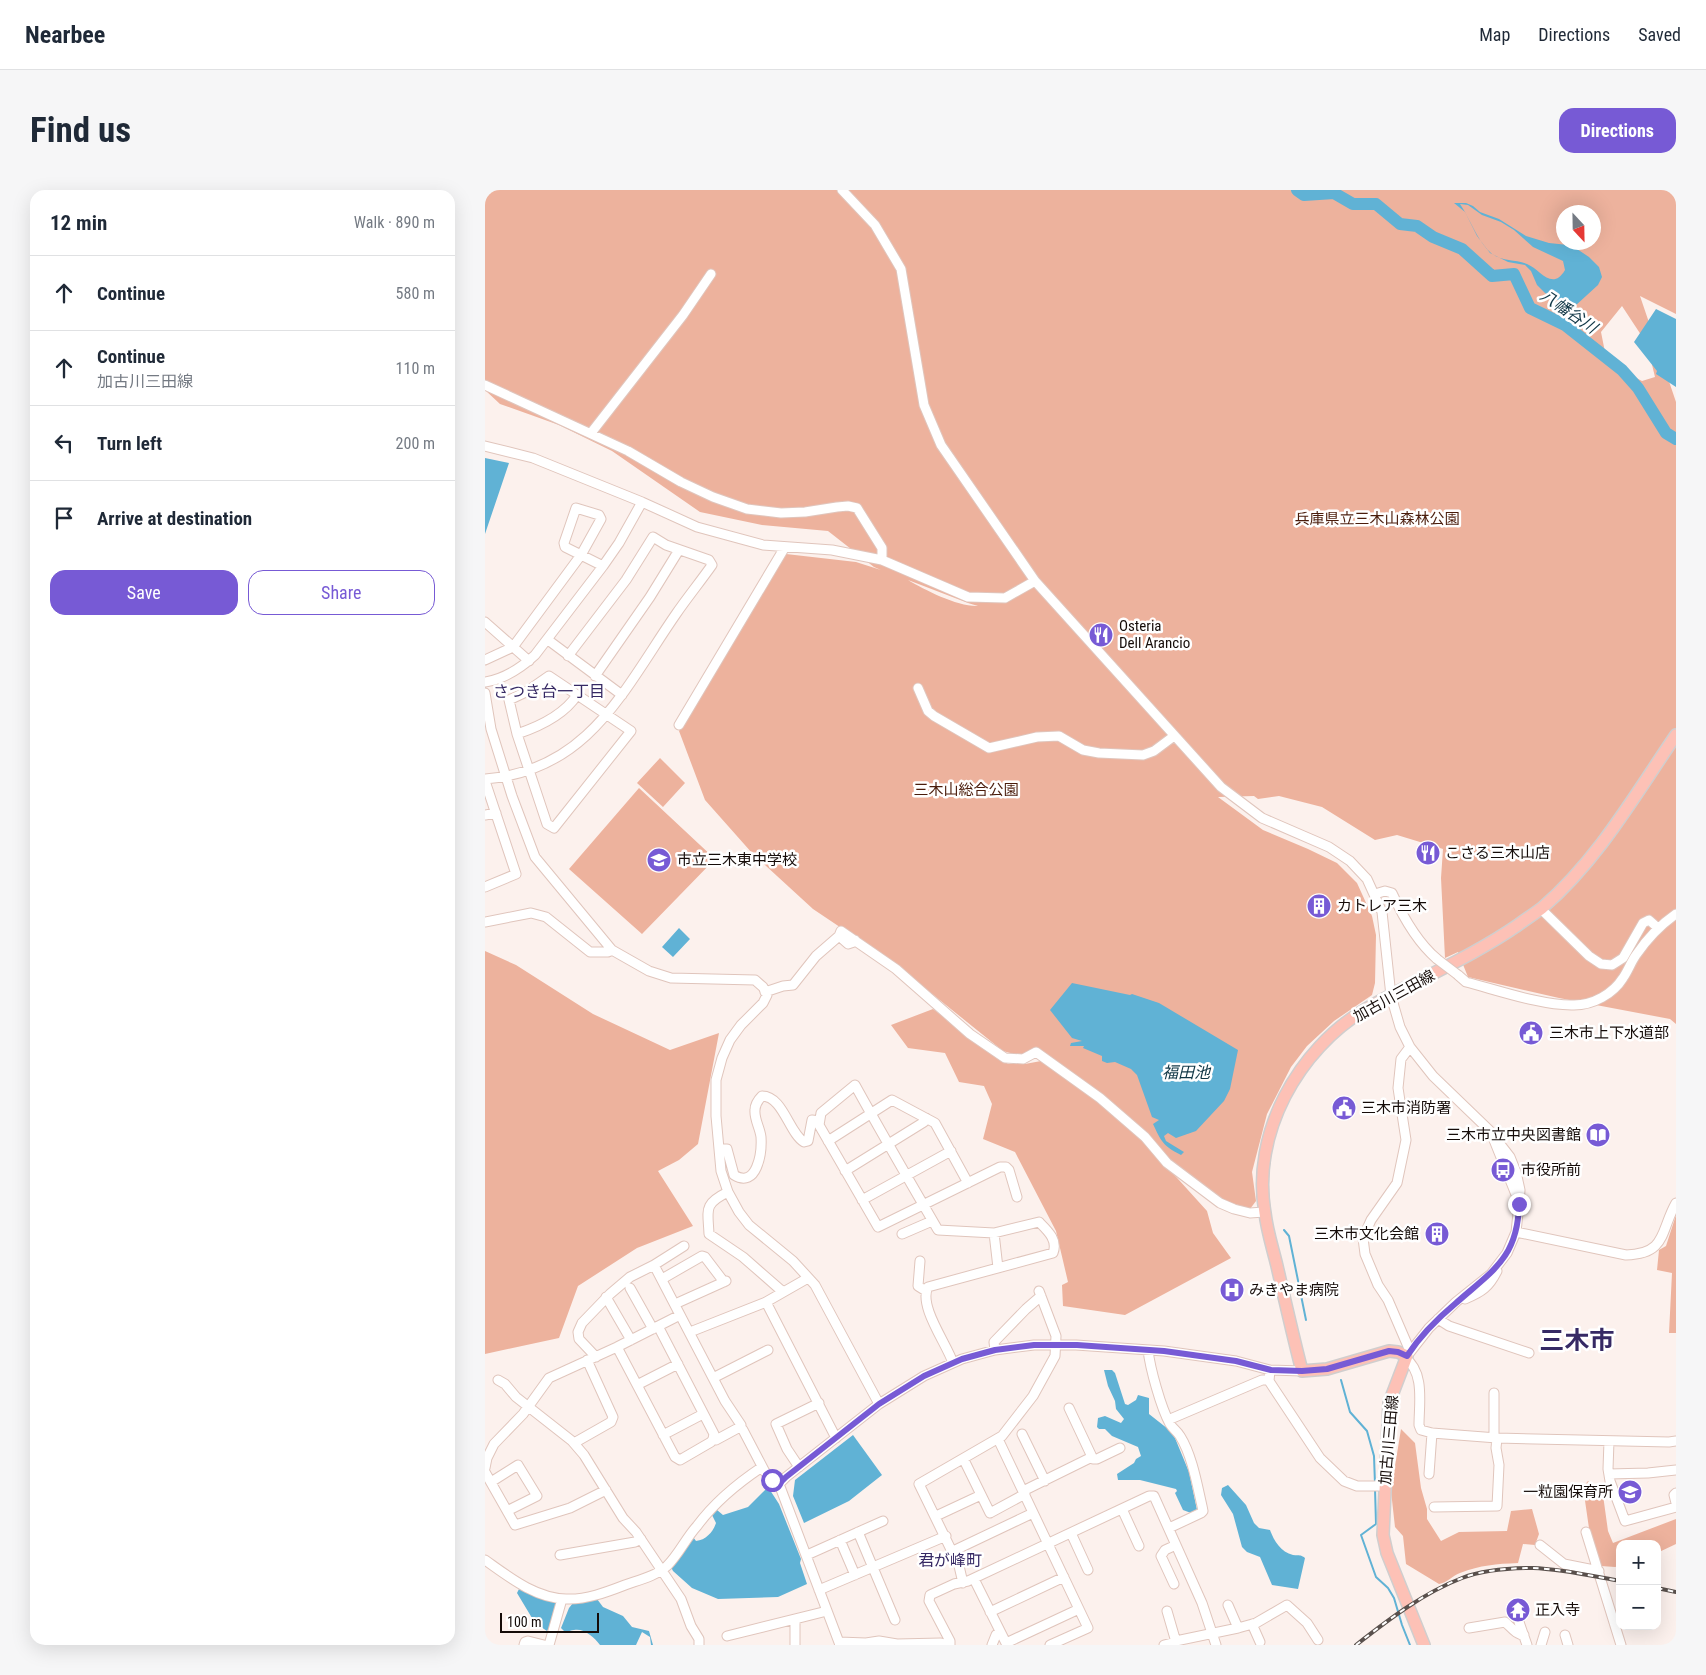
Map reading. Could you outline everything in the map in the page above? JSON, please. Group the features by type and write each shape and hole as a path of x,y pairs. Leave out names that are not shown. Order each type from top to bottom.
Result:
{"main road":[{"name":"加古川三田線","path":"1302,1371 1264,1212 1263,1174 1270,1130 1285,1096 1303,1066 1327,1038 1364,1010 1491,943 1541,909 1579,871 1604,841 1676,734"},
{"path":"1302,1371 1327,1369 1389,1351 1407,1355"},
{"name":"加古川三田線","path":"1407,1355 1389,1403 1383,1534 1387,1553 1424,1645"}],"street":[{"path":"842,190 875,225 901,269 924,405 941,444 1035,581 1221,787 1262,818 1329,847 1350,861 1367,879 1382,912 1391,996 1400,1027 1409,1047 1433,1076 1489,1130 1511,1157 1516,1172 1519,1204 1516,1232 1503,1259 1491,1274 1438,1319 1407,1355"},
{"path":"591,433 683,315 711,274"},
{"path":"485,384 627,450 681,482 713,497 747,509 781,513 848,506 857,508 882,548 882,560"},
{"path":"485,446 533,458 643,502 697,527 763,545 832,550 882,560 968,597 1005,598 1035,581"},
{"path":"485,682 507,675 529,661 548,640 619,543 643,502"},
{"path":"485,660 513,647 581,555 601,519 599,515 576,508 564,543 565,548 581,555 603,566"},
{"path":"485,887 516,874 485,780 506,777 545,764 580,742 608,714 622,695 676,614 712,566 709,560 679,550 653,538 626,580 568,656"},
{"path":"679,725 785,547"},
{"path":"595,676 650,597 679,550"},
{"path":"485,622 529,661"},
{"path":"548,640 622,695"},
{"path":"549,676 577,695 631,731 554,828 547,824 528,770 509,700 549,676"},
{"path":"917,688 928,711 934,716 989,748 1037,737 1059,736 1083,750 1099,753 1143,754 1154,751 1173,736"},
{"path":"485,693 491,729 525,834 535,857 612,950 649,972 671,978 755,980 763,987 767,995 763,1003 741,1025 730,1040 722,1058 716,1080 716,1116 721,1171 727,1192 749,1225 793,1261 815,1285 879,1404"},
{"path":"517,734 555,716 574,700 577,695"},
{"path":"485,815 496,813"},
{"path":"1375,894 1385,891 1392,893 1401,912 1427,951 1466,982 1551,1004 1576,1006 1594,1001 1611,992 1622,979 1635,956 1658,928 1676,914"},
{"path":"1541,909 1589,956 1601,964 1612,964 1623,958 1643,923 1649,920 1658,928"},
{"path":"485,922 531,913 546,917 589,952 608,952 612,950"},
{"path":"765,992 793,985 816,956 839,936 841,931 896,969 970,1034 1005,1058 1023,1059 1036,1052 1101,1098 1145,1137 1167,1163 1220,1203 1250,1213 1264,1212"},
{"path":"1409,1047 1401,1059 1398,1088 1406,1140 1397,1183 1371,1220 1363,1238 1365,1254 1378,1285 1388,1300 1407,1355 1418,1379 1419,1425 1421,1430 1432,1433 1496,1438 1676,1441"},
{"path":"926,1291 928,1287 1053,1253 1055,1246 1053,1238 1039,1222 994,1233 938,1230 932,1221 923,1205 906,1175 889,1144 855,1085 821,1113 819,1126 878,1227 923,1205 968,1183 1000,1167 1006,1167 1009,1170 1017,1197"},
{"path":"719,1149 727,1149 734,1175 740,1178 748,1178 754,1174 761,1141 755,1109 762,1096 770,1098 787,1116 800,1140 804,1142 808,1141 812,1120 819,1121"},
{"path":"828,1141 892,1100 935,1123 968,1183"},
{"path":"845,1171 924,1122 926,1118"},
{"path":"862,1200 951,1151"},
{"path":"727,1192 713,1200 708,1207 709,1234 743,1257 783,1292"},
{"path":"1516,1232 1626,1255 1640,1255 1653,1249 1662,1237 1676,1203"},
{"path":"903,1234 932,1221"},
{"path":"994,1233 998,1268"},
{"path":"574,1443 611,1422 613,1417 591,1358 579,1339 578,1332 582,1323 630,1277 654,1266 684,1246"},
{"path":"662,1279 702,1256 705,1257 725,1282 675,1304"},
{"path":"920,1261 919,1286 926,1291 931,1318 938,1335 949,1351 953,1363"},
{"path":"654,1266 762,1467 772,1480 779,1484 840,1643 879,1641 897,1644 941,1643 949,1645 950,1641 929,1602 930,1595 955,1584 974,1579 1149,1496 1154,1496 1202,1603 1216,1645"},
{"path":"690,1332 766,1302 809,1278"},
{"path":"630,1288 678,1364 714,1434 713,1439"},
{"path":"963,1582 953,1551 919,1484 998,1439 1007,1432 1033,1396 1055,1356 1056,1336 1040,1293 994,1342 995,1350"},
{"path":"606,1298 631,1340"},
{"path":"766,1302 836,1438"},
{"path":"606,1490 570,1508 515,1525 485,1470 487,1458 494,1444 552,1376 617,1347 681,1315"},
{"path":"1438,1319 1449,1326 1529,1353"},
{"path":"779,1484 879,1404 924,1376 969,1357 995,1350 1034,1345 1055,1345 1148,1350 1236,1361 1271,1370 1302,1371"},
{"path":"617,1347 675,1457 680,1460 713,1439 716,1440 740,1427"},
{"path":"713,1378 768,1350"},
{"path":"1148,1350 1149,1360 1168,1420 1180,1436 1194,1470 1203,1511 1169,1528"},
{"path":"637,1385 678,1364"},
{"path":"1271,1370 1269,1380 1319,1458 1344,1481 1357,1486 1384,1486"},
{"path":"498,1380 505,1384 516,1397 574,1443 593,1467 623,1518 641,1539 683,1604 691,1626 699,1639 699,1645"},
{"path":"1168,1420 1262,1380 1269,1380"},
{"path":"1434,1507 1497,1506 1499,1465 1496,1448 1494,1393"},
{"path":"799,1467 787,1449 776,1424 819,1403"},
{"path":"1069,1408 1092,1457"},
{"path":"663,1434 703,1414"},
{"path":"1429,1474 1432,1433"},
{"path":"1023,1434 1045,1481"},
{"path":"998,1439 1088,1628 1050,1645"},
{"path":"1609,1441 1609,1474 1625,1521 1676,1507"},
{"path":"964,1460 990,1513 1045,1481 1092,1457 1097,1459 1120,1448"},
{"path":"491,1482 519,1465 537,1496 507,1511"},
{"path":"485,1560 516,1583 545,1595 562,1598 582,1598 610,1590 650,1576 667,1566 697,1525 720,1501 762,1467"},
{"path":"1609,1474 1676,1470"},
{"path":"1676,1494 1674,1495 1676,1502"},
{"path":"936,1516 981,1495"},
{"path":"1122,1509 1139,1546"},
{"path":"953,1551 1033,1513"},
{"path":"807,1555 883,1521"},
{"path":"858,1532 895,1620"},
{"path":"1586,1532 1621,1645"},
{"path":"1071,1533 1087,1570"},
{"path":"819,1590 946,1536"},
{"path":"560,1555 635,1542 641,1539"},
{"path":"841,1540 855,1575"},
{"path":"1174,1584 1161,1556 1165,1550 1176,1545"},
{"path":"1539,1545 1564,1564 1599,1571"},
{"path":"990,1612 1064,1578"},
{"path":"974,1579 1007,1644 1079,1609"},
{"path":"549,1645 562,1598"},
{"path":"1228,1605 1238,1628"},
{"path":"1164,1645 1252,1624 1287,1605 1307,1623 1318,1640"},
{"path":"727,1636 827,1611"},
{"path":"1167,1611 1176,1641"},
{"path":"795,1619 795,1645"},
{"path":"1469,1628 1505,1622 1521,1635 1524,1635"},
{"path":"1519,1622 1527,1645"},
{"path":"1252,1624 1259,1642"},
{"path":"992,1645 1000,1631"},
{"path":"1541,1645 1545,1632"},
{"path":"1565,1635 1568,1645"},
{"path":"524,1645 528,1641 544,1645"}],"green space":[{"path":"485,190 1671,190 1676,195 1676,314 1640,296 1676,402 1676,1024 1670,1019 1559,998 1468,977 1458,952 1445,958 1441,878 1443,849 1397,835 1375,840 1322,807 1279,796 1258,799 1254,796 1218,797 1263,830 1337,863 1357,883 1372,916 1376,935 1375,983 1372,995 1334,1021 1307,1046 1291,1067 1267,1114 1252,1172 1256,1201 1250,1209 1220,1199 1037,1049 1021,1056 1003,1051 895,964 813,909 752,853 705,800 679,731 786,554 856,562 881,570 874,567 828,531 762,525 700,512 612,451 559,425 500,404 485,390","holes":["1622,306 1647,344 1655,377 1642,381 1627,373 1605,352 1601,332","908,580 968,603 978,606 970,606 952,601"]},
{"path":"660,758 685,783 663,807 637,783"},
{"path":"639,788 715,859 642,934 569,869"},
{"path":"485,951 516,965 593,1014 670,1050 719,1033 698,1144 679,1160 658,1171 693,1226 637,1248 578,1286 559,1338 485,1354"},
{"path":"933,1009 1008,1064 1025,1064 1041,1061 1098,1101 1150,1148 1207,1211 1213,1233 1231,1258 1125,1315 1063,1306 1062,1285 1068,1282 1056,1231 1015,1152 983,1139 992,1104 984,1086 959,1082 945,1053 908,1048 891,1025"},
{"path":"1676,1215 1676,1333 1669,1333 1672,1273 1657,1270 1659,1250 1666,1246"},
{"path":"1401,1429 1415,1443 1421,1488 1427,1509 1427,1519 1441,1541 1459,1532 1507,1531 1511,1511 1532,1509 1539,1534 1535,1545 1523,1544 1518,1563 1496,1564 1475,1568 1460,1573 1439,1584 1406,1564 1403,1536 1395,1527 1391,1491"},
{"path":"1588,1481 1603,1495 1608,1531 1613,1543 1616,1542 1616,1567 1601,1566 1591,1542 1583,1487"},
{"path":"1676,1519 1676,1544 1661,1551 1661,1540 1621,1540"}],"water":[{"path":"1454,203 1466,203 1480,212 1499,219 1526,236 1556,244 1556,250 1578,250 1599,267 1602,277 1598,285 1575,306 1570,307 1545,293 1537,285 1531,271 1525,265 1508,262 1500,258 1527,264 1551,279 1560,276 1565,270 1563,261 1533,247 1514,230 1501,222 1482,215 1468,205 1460,204 1465,212"},
{"path":"1656,309 1676,319 1676,387 1656,374 1657,371 1634,342"},
{"path":"485,458 509,463 485,534"},
{"path":"679,928 690,939 673,957 662,947"},
{"name":"福田池","path":"1072,983 1132,994 1159,1003 1238,1050 1230,1089 1224,1101 1196,1131 1176,1138 1168,1133 1164,1136 1166,1141 1184,1152 1181,1155 1166,1146 1161,1139 1153,1124 1159,1120 1152,1117 1137,1075 1131,1069 1115,1062 1107,1063 1102,1061 1102,1056 1083,1048 1084,1046 1070,1046 1071,1043 1082,1041 1072,1038 1050,1010"},
{"path":"1104,1370 1112,1370 1115,1373 1125,1404 1128,1405 1136,1400 1138,1395 1149,1398 1149,1414 1168,1429 1175,1438 1189,1472 1197,1510 1191,1513 1183,1510 1175,1493 1176,1489 1140,1480 1118,1480 1117,1474 1141,1456 1138,1447 1112,1436 1105,1429 1097,1427 1098,1418 1105,1416 1121,1423 1124,1419 1116,1409"},
{"path":"853,1435 882,1475 849,1501 804,1523 793,1496 795,1480"},
{"path":"1228,1485 1246,1505 1254,1523 1259,1528 1270,1530 1276,1542 1289,1554 1305,1558 1298,1589 1272,1585 1260,1557 1247,1552 1242,1547 1233,1514 1221,1495 1222,1488"},
{"path":"768,1487 779,1504 801,1559 800,1563 807,1584 778,1597 718,1599 692,1588 673,1571 671,1567 693,1537 696,1541 700,1540 711,1532 716,1523 712,1515 717,1510 723,1515 748,1507"},
{"path":"519,1589 555,1602 557,1605 547,1631 535,1623 517,1593"},
{"path":"597,1599 603,1607 623,1616 632,1627 649,1631 653,1645 651,1645 650,1637 642,1632 636,1645 600,1645 592,1636 585,1632 573,1630 565,1632 561,1628 573,1603"}],"waterway":[{"name":"八幡谷川","path":"1297,190 1304,195 1334,193 1353,204 1376,204 1400,224 1417,226 1433,237 1462,249 1492,276 1514,274 1530,308 1565,325 1622,370 1638,388 1666,433 1676,439"},
{"path":"1284,1230 1289,1236 1306,1320"},
{"path":"1341,1380 1350,1412 1367,1431 1374,1456 1375,1484"},
{"path":"1375,1489 1376,1524 1361,1535 1376,1577 1388,1588 1394,1598 1410,1645"}],"railway":[{"path":"1356,1645 1393,1617 1433,1591 1462,1578 1479,1573 1533,1568 1566,1571 1616,1580"},
{"path":"1661,1589 1676,1592"}],"place":[{"name":"Osteria Dell Arancio","path":"1101,635"},
{"name":"こさる三木山店","path":"1428,853"},
{"name":"市立三木東中学校","path":"659,860"},
{"name":"カトレア三木","path":"1319,906"},
{"name":"三木市上下水道部","path":"1531,1033"},
{"name":"三木市消防署","path":"1344,1108"},
{"name":"三木市立中央図書館","path":"1598,1135"},
{"name":"市役所前","path":"1503,1170"},
{"name":"三木市文化会館","path":"1437,1234"},
{"name":"みきやま病院","path":"1232,1290"},
{"name":"一粒園保育所","path":"1630,1492"},
{"name":"正入寺","path":"1518,1610"}],"district":[{"name":"さつき台一丁目","path":"549,691"},
{"name":"三木市","path":"1577,1340"},
{"name":"君が峰町","path":"950,1560"}],"route":[{"path":"772,1480 779,1484 780,1481 879,1404 924,1376 962,1359 1006,1348 1034,1345 1077,1345 1164,1351 1236,1361 1271,1370 1284,1371 1327,1369 1362,1360 1385,1351 1394,1351 1407,1356 1420,1338 1438,1319 1499,1265 1507,1254 1516,1232 1519,1204"}],"park label":[{"name":"兵庫県立三木山森林公園","path":"1377,519"},
{"name":"三木山総合公園","path":"966,790"}]}
